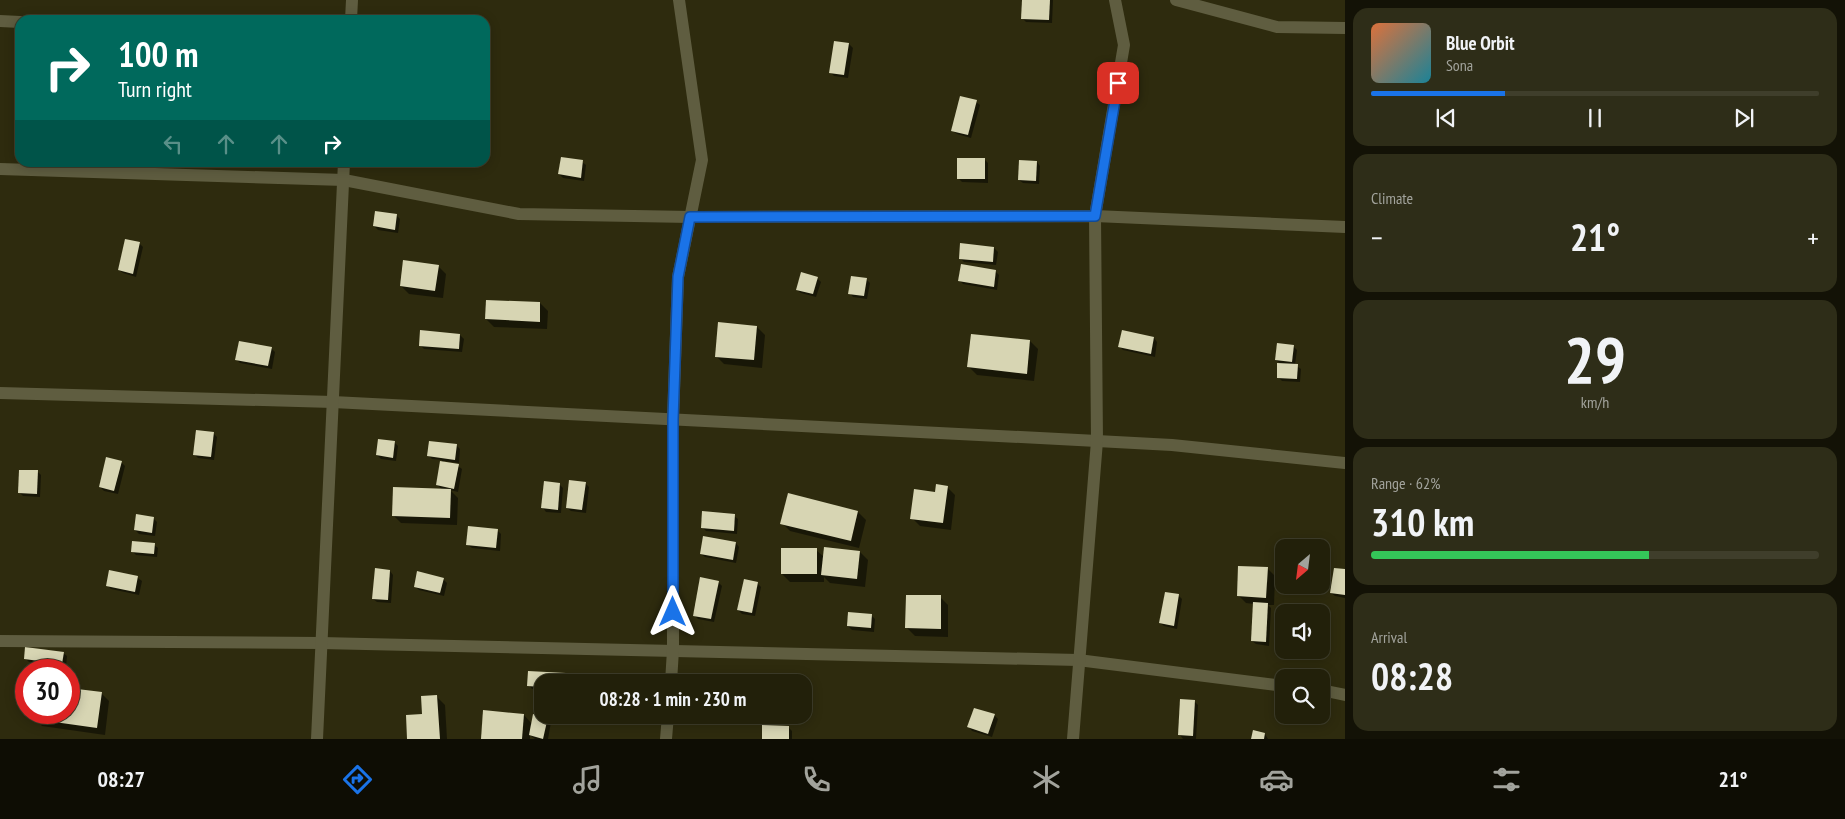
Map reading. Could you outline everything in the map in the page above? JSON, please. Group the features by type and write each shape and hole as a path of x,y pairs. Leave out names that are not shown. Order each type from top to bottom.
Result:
{"street":[{"path":"351,15 352,0"},
{"path":"672,674 673,419 678,277 702,160 679,0"},
{"path":"1073,739 1096,441 1095,216 1124,45 1115,0"},
{"path":"1176,0 1277,26 1345,28"},
{"path":"0,21 15,22"},
{"path":"316,739 344,167"},
{"path":"0,169 344,180 519,214 690,217 1095,216 1345,227"},
{"path":"0,393 333,402 1096,441 1172,445 1345,463"},
{"path":"0,640 673,650 1078,660 1275,685"},
{"path":"1330,692 1345,694"},
{"path":"666,739 667,724"}],"building":[{"path":"1022,0 1050,0 1049,20 1021,19"},
{"path":"834,41 849,43 844,75 829,73"},
{"path":"960,96 977,100 968,135 951,131"},
{"path":"561,157 583,160 581,178 558,174"},
{"path":"957,158 985,158 985,179 957,179"},
{"path":"1019,160 1037,161 1036,181 1018,180"},
{"path":"375,211 397,214 395,230 373,226"},
{"path":"125,239 140,242 133,274 118,270"},
{"path":"960,243 994,247 993,262 959,259"},
{"path":"403,260 439,265 435,291 400,286"},
{"path":"961,264 996,270 994,287 958,281"},
{"path":"801,272 818,277 813,294 796,290"},
{"path":"851,276 867,278 864,296 848,294"},
{"path":"486,300 540,302 540,322 485,319"},
{"path":"718,322 757,326 754,360 715,357"},
{"path":"420,330 460,334 459,349 419,346"},
{"path":"1122,330 1154,337 1151,354 1118,347"},
{"path":"971,334 1030,340 1027,374 967,367"},
{"path":"239,341 272,347 268,366 235,360"},
{"path":"1277,343 1294,345 1292,362 1275,360"},
{"path":"1277,363 1298,364 1297,379 1277,378"},
{"path":"196,430 214,432 211,457 193,455"},
{"path":"378,439 395,441 393,458 376,455"},
{"path":"429,441 457,444 455,460 427,456"},
{"path":"106,457 122,461 114,491 99,487"},
{"path":"440,461 459,464 454,489 436,485"},
{"path":"19,470 38,470 37,494 18,493"},
{"path":"569,480 586,482 582,510 566,508"},
{"path":"544,481 560,483 558,510 541,508"},
{"path":"936,484 948,486 943,523 910,519 914,489 935,492"},
{"path":"393,487 451,489 450,518 392,516"},
{"path":"788,493 858,511 851,541 780,524"},
{"path":"702,511 735,514 734,531 701,528"},
{"path":"136,514 154,517 152,533 134,530"},
{"path":"468,526 498,529 496,548 466,545"},
{"path":"703,536 736,542 733,560 700,554"},
{"path":"132,541 155,543 154,554 131,552"},
{"path":"824,547 860,551 857,579 821,575"},
{"path":"781,548 817,548 817,574 781,574"},
{"path":"1238,566 1268,567 1266,598 1237,596"},
{"path":"375,568 390,570 388,600 372,599"},
{"path":"1334,568 1345,569 1345,595 1330,593"},
{"path":"109,570 138,576 135,592 106,586"},
{"path":"417,571 444,578 440,593 414,587"},
{"path":"700,577 719,581 711,619 693,616"},
{"path":"744,579 758,582 752,613 737,610"},
{"path":"1165,592 1179,594 1174,626 1159,623"},
{"path":"906,595 941,595 941,629 905,628"},
{"path":"1253,602 1268,603 1266,642 1251,641"},
{"path":"848,612 872,614 871,628 847,626"},
{"path":"25,647 64,652 63,659 24,659"},
{"path":"528,671 566,673 534,674 534,686 527,686"},
{"path":"80,689 102,692 97,728 69,724 80,724"},
{"path":"437,695 440,739 407,739 406,715 422,714 421,696"},
{"path":"1180,699 1195,700 1193,736 1178,735"},
{"path":"974,708 995,714 988,734 967,727"},
{"path":"483,710 524,714 522,739 481,739"},
{"path":"534,714 534,724 546,724 543,739 529,735"},
{"path":"762,725 789,726 789,739 762,739"},
{"path":"1253,730 1265,733 1264,739 1251,739"}],"route":[{"path":"673,612 673,419 678,277 690,217 1095,216 1118,83"}]}
